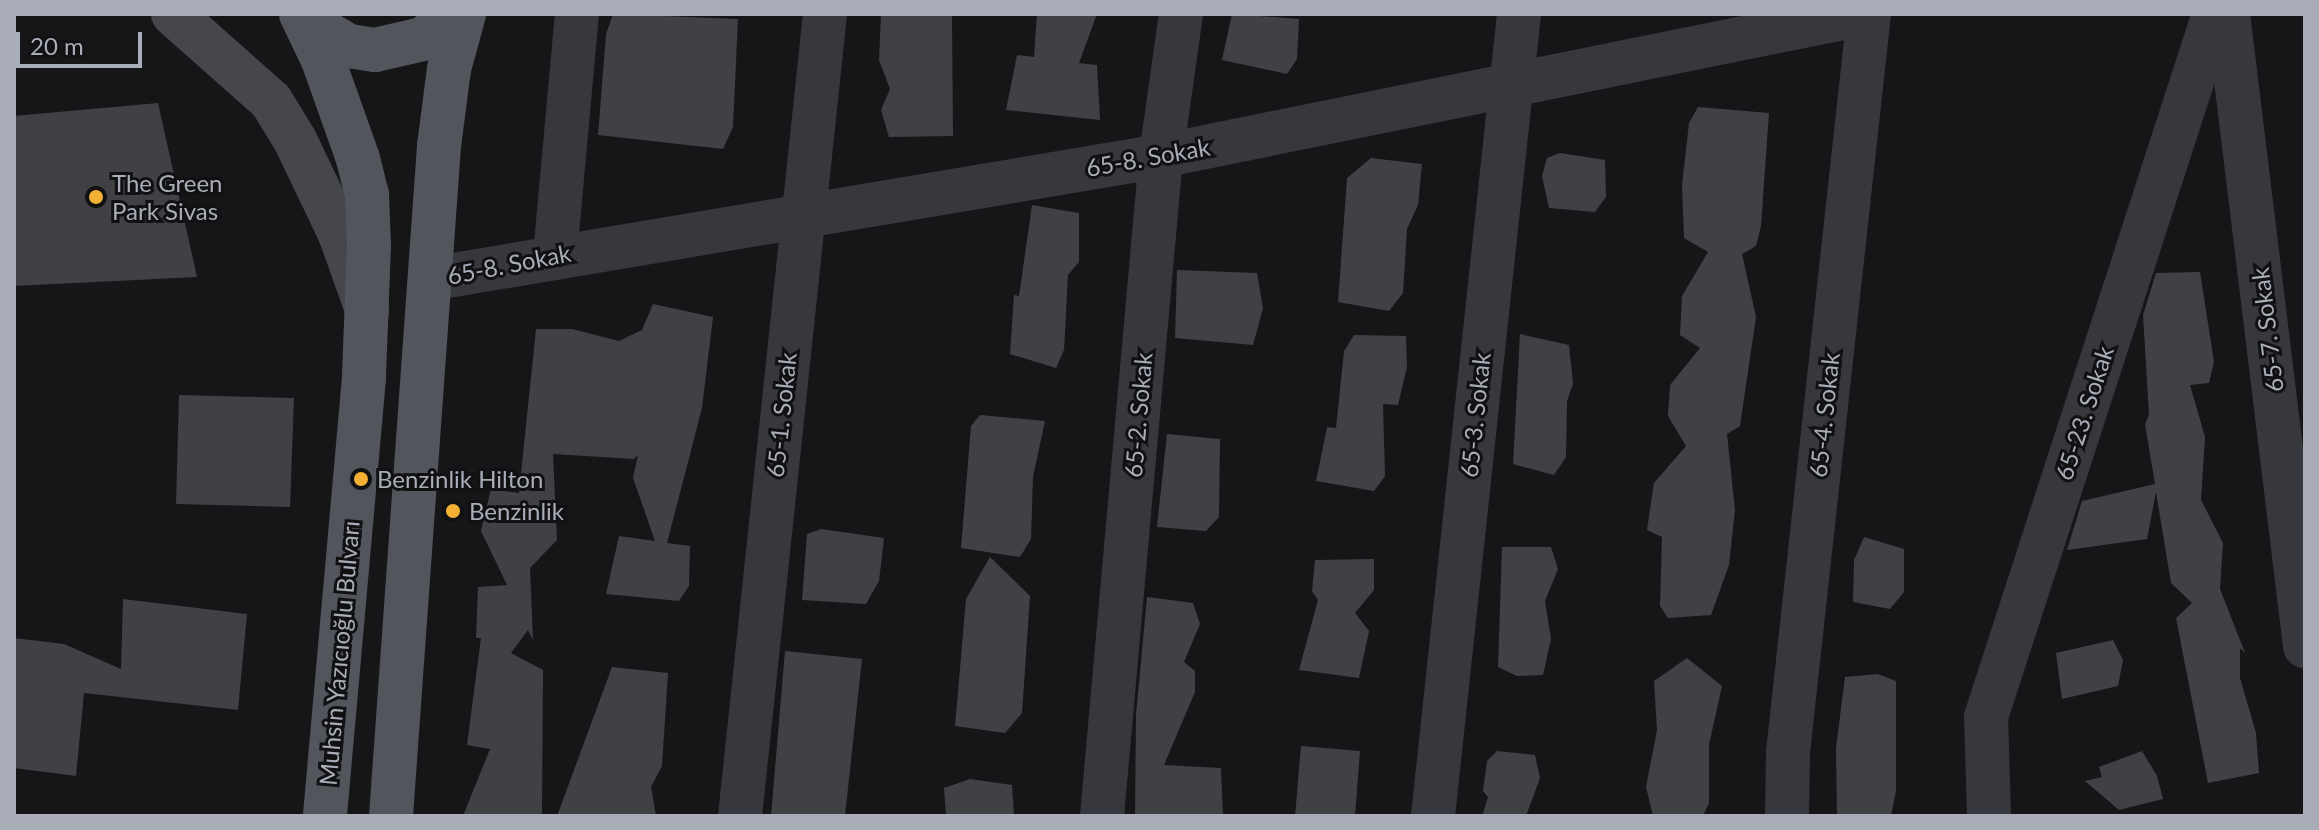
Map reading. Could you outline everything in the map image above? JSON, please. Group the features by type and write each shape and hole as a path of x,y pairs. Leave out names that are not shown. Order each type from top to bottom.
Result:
{"main road":[{"name":"Muhsin Yazıcıoğlu Bulvarı","path":"303,17 349,46 375,50 423,39 454,14"},
{"path":"391,816 439,146 449,69 464,14"},
{"name":"Muhsin Yazıcıoğlu Bulvarı","path":"303,17 338,99 367,194 367,310 325,816"}],"street":[{"path":"173,14 271,101 340,234 367,310"},
{"path":"555,255 577,14"},
{"name":"65-1. Sokak","path":"740,816 825,14"},
{"name":"65-2. Sokak","path":"1102,816 1161,156 1181,14"},
{"name":"65-3. Sokak","path":"1433,816 1519,14"},
{"name":"65-8. Sokak","path":"430,279 555,255 1161,156 1862,14"},
{"name":"65-4. Sokak","path":"1787,816 1788,752 1869,14"},
{"name":"65-23. Sokak","path":"1989,816 1986,717 2214,14"},
{"name":"65-7. Sokak","path":"2228,14 2305,646"}],"building":[{"path":"613,14 738,19 733,127 723,149 598,135 606,34"},
{"path":"881,14 952,14 953,136 889,137 881,110 890,89 879,60"},
{"path":"1037,14 1097,14 1079,63 1097,65 1100,120 1006,110 1017,55 1034,57"},
{"path":"1232,14 1299,19 1297,59 1287,74 1222,60"},
{"name":"The Green Park Sivas","path":"158,103 197,277 14,286 14,116"},
{"path":"1698,107 1769,113 1761,226 1756,246 1742,254 1756,317 1740,426 1727,434 1735,510 1729,565 1711,615 1668,618 1660,606 1662,537 1647,530 1654,483 1686,446 1668,416 1670,385 1700,348 1680,335 1682,296 1708,252 1684,238 1682,185 1689,123"},
{"path":"1560,153 1605,160 1606,197 1595,212 1549,208 1542,176 1547,158"},
{"path":"1371,158 1422,164 1418,205 1407,229 1403,293 1389,311 1338,302 1347,178"},
{"path":"1032,205 1079,213 1079,262 1068,275 1064,350 1056,368 1010,354 1014,295 1019,296"},
{"path":"1177,270 1257,273 1263,308 1253,345 1175,338"},
{"path":"2200,272 2214,362 2209,383 2190,385 2205,437 2201,500 2223,543 2220,589 2245,653 2240,648 2240,678 2256,733 2259,773 2208,783 2176,618 2192,603 2171,583 2156,492 2147,539 2067,550 2082,501 2155,484 2145,424 2149,415 2143,315 2156,273"},
{"path":"653,304 713,317 702,408 667,543 690,546 689,586 679,601 606,594 619,536 655,541 633,478 638,455 634,459 553,454 557,540 530,568 533,640 528,630 511,653 543,670 542,816 463,816 490,749 467,745 481,638 476,638 478,587 507,585 481,531 491,489 519,493 536,329 572,329 619,341 642,330"},
{"path":"1520,334 1569,345 1573,384 1567,401 1566,457 1554,475 1513,464"},
{"path":"1354,335 1406,336 1407,367 1398,405 1383,404 1385,476 1374,491 1316,481 1327,427 1336,428 1344,351"},
{"path":"179,395 294,398 290,507 176,504"},
{"path":"980,415 1045,421 1033,477 1031,539 1020,557 961,548 971,426"},
{"path":"1167,434 1220,439 1219,517 1206,531 1157,527"},
{"path":"821,529 884,538 879,581 866,604 802,600 807,534"},
{"path":"1864,537 1904,549 1904,592 1890,609 1853,602 1854,560"},
{"path":"1502,547 1551,547 1558,569 1545,601 1551,639 1543,675 1517,676 1498,667"},
{"path":"990,557 1030,596 1022,713 1005,733 955,726 966,599"},
{"path":"1374,559 1374,590 1355,613 1369,631 1359,678 1299,670 1318,600 1312,591 1315,560"},
{"path":"1147,597 1193,603 1200,624 1184,662 1195,671 1195,692 1164,765 1221,768 1223,816 1135,816 1136,715"},
{"path":"123,599 247,614 238,710 84,693 76,776 14,768 14,638 64,644 121,669"},
{"path":"2113,640 2123,660 2118,686 2062,699 2056,653"},
{"path":"785,651 862,659 845,816 771,816"},
{"path":"1687,658 1722,686 1709,745 1709,803 1703,816 1653,816 1646,787 1657,730 1654,681"},
{"path":"612,667 668,673 662,766 651,787 656,816 557,816"},
{"path":"1878,674 1896,681 1896,791 1891,816 1837,816 1836,748 1845,677"},
{"path":"1301,746 1360,751 1355,816 1295,816"},
{"path":"1497,751 1535,755 1540,778 1526,816 1482,816 1488,797 1483,791 1487,761"},
{"path":"2142,751 2157,776 2163,799 2119,810 2085,781 2102,777 2099,767"},
{"path":"970,779 1012,785 1014,816 946,816 944,788"}],"place":[{"name":"The Green Park Sivas","path":"96,197"},
{"name":"Benzinlik Hilton","path":"361,479"},
{"name":"Benzinlik","path":"453,511"}]}
